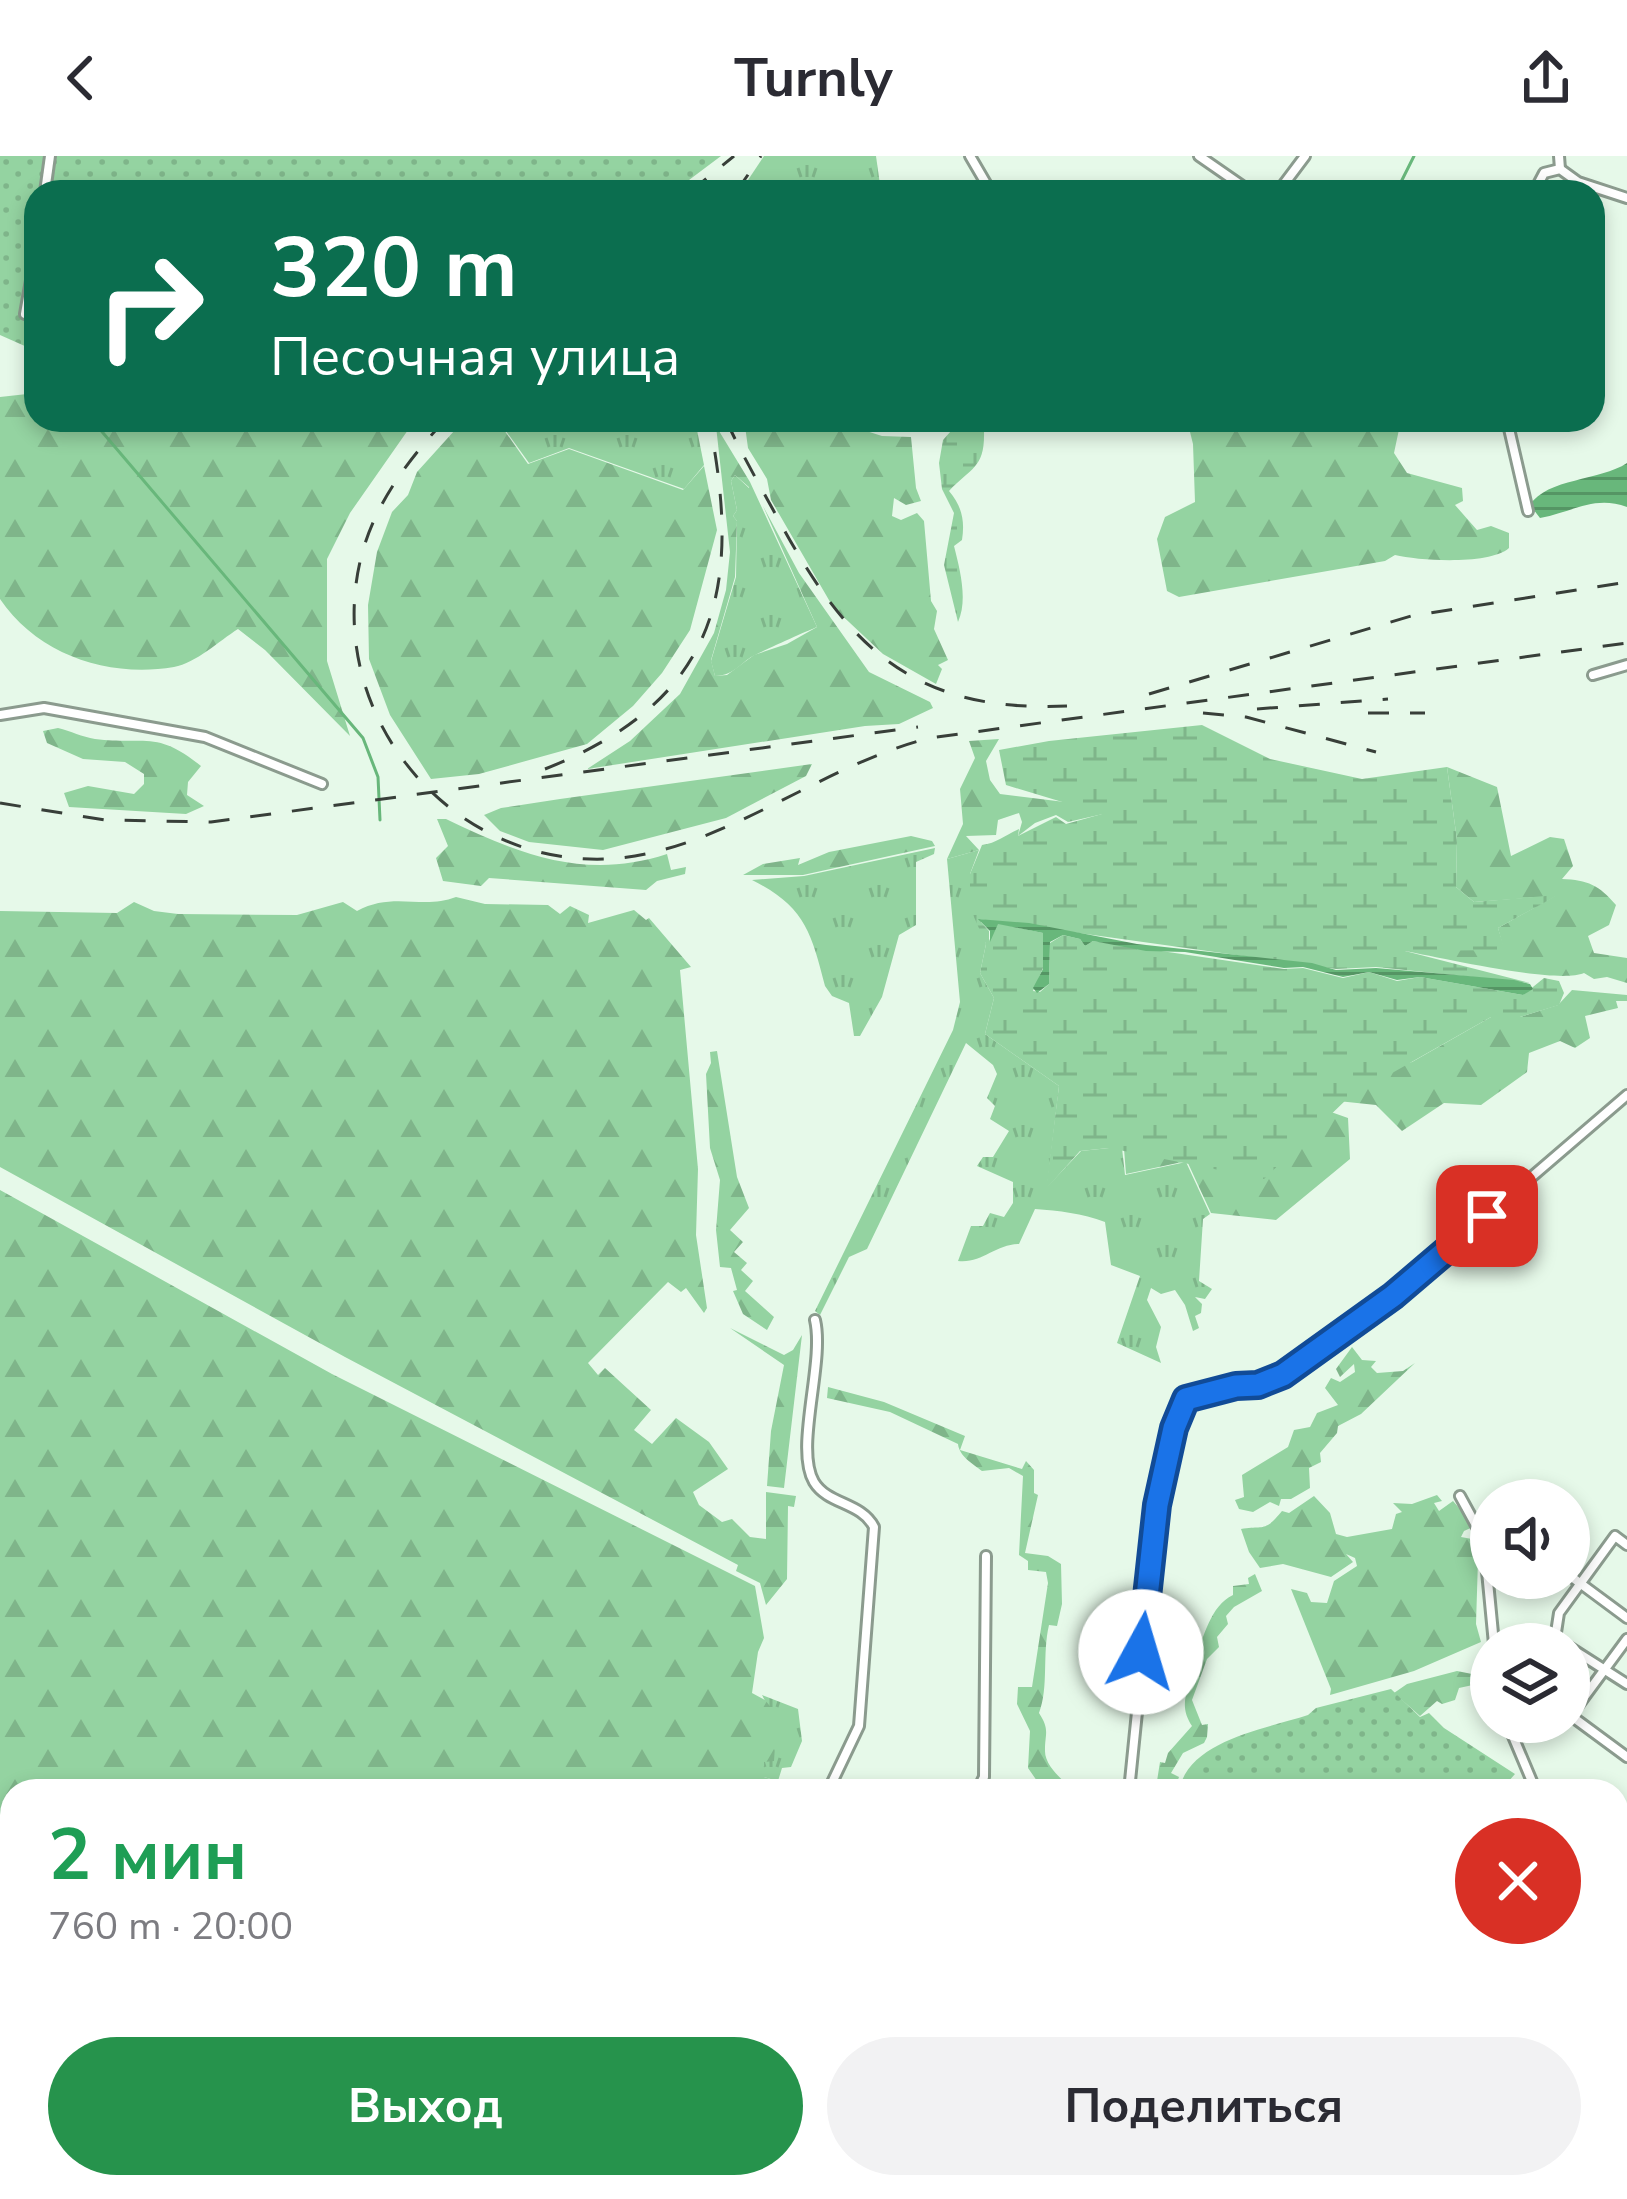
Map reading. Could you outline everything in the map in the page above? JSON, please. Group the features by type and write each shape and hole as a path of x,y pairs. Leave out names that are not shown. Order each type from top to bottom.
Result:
{"street":[{"path":"1199,156 1234,180"},
{"path":"1558,156 1560,169 1575,180"},
{"path":"1540,180 1544,172 1560,169"},
{"path":"1510,432 1528,511"},
{"path":"1592,675 1627,665"},
{"path":"0,715 44,708 186,733 322,784"},
{"path":"1130,1779 1157,1505 1174,1428 1186,1399 1258,1385 1283,1375 1393,1296 1627,1095"},
{"path":"815,1320 817,1350 807,1460 812,1478 827,1496 858,1509 874,1527 861,1714 854,1741 833,1779"},
{"path":"1460,1496 1470,1511"},
{"path":"1590,1570 1615,1536 1627,1545"},
{"path":"984,1779 986,1556"},
{"path":"1590,1590 1627,1618"},
{"path":"1590,1689 1627,1639"},
{"path":"1590,1660 1627,1684"},
{"path":"1590,1730 1627,1757"},
{"path":"1516,1743 1531,1779"}],"green space":[{"path":"0,156 721,156 689,180 24,180 24,346 0,335"},
{"path":"764,156 876,156 879,180 748,180"},
{"path":"24,394 24,432 407,432 350,513 327,559 327,661 350,736 238,629 182,665 124,669 54,648 16,618 0,599 0,397"},
{"path":"453,432 505,432 528,464 569,449 683,490 704,466 717,530 690,630 633,706 587,744 479,774 431,779 390,715 369,659 368,605 377,552 392,512 408,495 417,472"},
{"path":"507,432 697,432 704,465 684,489 569,448 529,463"},
{"path":"717,432 750,488 735,475 731,481 737,510 733,516 737,521 735,577 711,660 715,676 727,675 754,655 817,627 763,506 799,573 869,672 930,702 933,708 899,724 587,769 630,741 680,694 714,633 730,552"},
{"path":"746,432 870,432 911,437 921,501 906,505 894,498 892,516 901,520 917,513 924,521 931,601 937,611 934,629 948,660 938,665 942,669 936,684 883,654 833,607 771,500 767,479 748,448"},
{"path":"950,432 984,432 979,460 949,491 963,520 962,540 954,546 963,595 958,622 944,565 954,513 942,489 943,440"},
{"path":"1190,432 1398,432 1394,453 1407,473 1462,488 1463,501 1455,505 1477,530 1491,526 1509,533 1509,548 1471,559 1395,555 1385,561 1179,597 1167,591 1157,539 1165,517 1195,502"},
{"path":"735,475 749,488 750,482 817,627 715,676 711,661 736,577 737,521 733,516 737,510 731,481"},
{"path":"1202,725 1270,759 1362,779 1447,767 1457,840 1456,887 1474,902 1558,895 1498,928 1505,950 1405,951 1530,983 1376,967 1336,969 978,919 989,931 989,941 997,923 1043,933 1043,968 1033,991 1040,992 1049,984 1050,943 1063,935 1080,939 1085,946 1093,941 1303,968 1343,978 1369,972 1397,981 1420,977 1523,995 1544,978 1559,981 1564,993 1559,1005 1520,1017 1491,1017 1348,1098 1264,1179 1109,1148 1080,1151 1046,1189 1059,1086 985,1034 994,998 980,973 986,944 970,908 970,874 982,845 1019,829 1018,836 1056,817 1066,824 1102,814 1006,785 999,750"},
{"path":"58,728 95,739 151,741 173,747 201,766 188,782 187,795 204,806 186,814 69,807 64,793 88,786 134,794 144,784 144,774 125,762 83,759 47,743 43,731"},
{"path":"999,739 986,761 990,780 1000,794 1089,805 1103,814 1068,822 1056,815 1018,836 1019,813 998,820 996,835 966,836 979,850 947,859 963,824 960,789 975,758 969,741"},
{"path":"812,764 806,776 726,818 603,850 529,842 500,831 484,815 501,808"},
{"path":"1447,767 1497,787 1511,856 1550,837 1564,839 1573,866 1562,879 1592,885 1616,905 1609,925 1588,936 1594,953 1627,958 1627,983 1584,973 1523,973 1399,950 1504,950 1498,928 1555,896 1474,902 1456,887 1457,840"},
{"path":"437,819 553,860 608,865 667,854 671,870 686,867 685,874 657,881 646,890 489,878 481,886 443,881 436,858 448,846"},
{"path":"911,836 935,846 803,875 743,875 763,864 800,858 798,865 829,852"},
{"path":"935,848 934,854 916,862 916,925 899,935 882,997 860,1036 854,1036 849,1003 832,996 825,986 803,922 783,900 752,880 804,876"},
{"path":"979,850 970,874 986,944 980,973 994,998 985,1034 1059,1086 1047,1187 1081,1151 1109,1148 1121,1139 1125,1175 1186,1162 1210,1214 1203,1219 1199,1281 1212,1289 1205,1299 1195,1297 1202,1304 1201,1313 1195,1316 1199,1328 1193,1331 1175,1290 1161,1294 1151,1288 1147,1300 1161,1327 1156,1347 1161,1363 1117,1343 1140,1276 1111,1265 1105,1222 1035,1209 1019,1244 958,1261 971,1226 983,1226 990,1213 1004,1217 1013,1203 1013,1182 977,1166 983,1157 993,1157 1009,1131 990,1119 995,1106 987,1098 997,1074 993,1065 966,1043 867,1249 849,1257 820,1315 815,1311 953,1030 960,1002 947,859"},
{"path":"456,897 485,904 548,905 560,914 570,906 589,915 588,923 634,910 649,918 691,967 680,970 698,1169 696,1235 707,1308 704,1313 686,1288 681,1292 668,1282 588,1363 598,1375 605,1368 651,1410 634,1430 652,1444 676,1418 709,1442 728,1469 693,1492 699,1505 722,1522 732,1519 750,1537 766,1539 766,1492 796,1496 794,1507 788,1506 787,1579 766,1605 760,1583 736,1571 738,1565 0,1167 0,911 117,913 134,902 178,914 297,915 343,902 357,911 383,902"},
{"path":"1572,990 1627,995 1627,1001 1616,1001 1618,1008 1585,1016 1590,1038 1575,1048 1560,1041 1529,1053 1527,1072 1481,1105 1444,1103 1402,1131 1376,1105 1338,1101 1331,1112 1348,1118 1350,1159 1276,1220 1211,1213 1187,1161 1126,1174 1123,1136 1412,1062 1491,1017 1520,1017 1558,1005"},
{"path":"717,1051 737,1177 749,1208 730,1230 743,1242 734,1252 747,1263 741,1270 753,1281 745,1291 774,1317 767,1330 743,1314 733,1291 737,1290 731,1268 720,1267 716,1230 720,1180 710,1148 706,1074 710,1052"},
{"path":"0,1190 332,1374 755,1586 764,1638 752,1693 777,1715 774,1761 764,1762 764,1777 770,1779 0,1779"},
{"path":"730,1328 784,1355 802,1335 784,1488 767,1486 771,1431 784,1365"},
{"path":"1352,1347 1362,1360 1376,1361 1371,1367 1377,1373 1403,1371 1415,1363 1361,1414 1338,1426 1320,1453 1321,1462 1309,1468 1310,1488 1281,1499 1279,1506 1270,1502 1253,1512 1239,1509 1235,1500 1244,1497 1242,1475 1288,1447 1294,1430 1310,1427 1317,1413 1338,1405 1325,1388 1331,1378 1340,1382 1355,1372 1354,1364 1340,1377 1336,1369"},
{"path":"828,1387 884,1402 965,1436 960,1450 958,1444 890,1412 827,1398"},
{"path":"960,1450 1022,1469 1026,1461 1034,1470 1034,1493 1038,1495 1025,1553 1048,1556 1061,1564 1062,1604 1057,1626 1049,1625 1039,1713 1046,1728 1048,1763 1062,1779 1036,1779 1028,1768 1030,1731 1017,1704 1018,1687 1032,1687 1048,1583 1046,1572 1028,1570 1028,1561 1019,1555 1023,1476 1009,1468 982,1471"},
{"path":"1437,1495 1442,1501 1434,1503 1439,1511 1453,1501 1470,1520 1470,1528 1461,1537 1470,1539 1470,1599 1477,1599 1470,1647 1414,1671 1330,1695 1291,1589 1307,1593 1311,1602 1327,1603 1334,1581 1357,1566 1355,1558 1346,1554 1353,1562 1331,1577 1283,1564 1260,1568 1241,1529 1267,1525 1282,1511 1289,1513 1314,1496 1330,1513 1336,1534 1347,1537 1392,1529 1396,1514 1402,1512 1393,1503 1412,1504"},
{"path":"1255,1574 1262,1591 1226,1616 1228,1624 1217,1637 1219,1647 1207,1659 1192,1700 1202,1725 1208,1724 1207,1737 1183,1753 1171,1773 1178,1779 1157,1779 1160,1762 1165,1763 1192,1726 1185,1710 1186,1696 1209,1622 1233,1595 1233,1586 1249,1584 1248,1578"},
{"path":"1457,1671 1470,1674 1470,1686 1459,1688 1455,1700 1437,1701 1420,1716 1394,1693 1407,1684"},
{"path":"1391,1689 1420,1717 1429,1713 1515,1774 1511,1779 1183,1779 1213,1748 1308,1715 1316,1708"},
{"path":"762,1695 798,1709 802,1741 791,1767 782,1768 779,1779 764,1777 764,1761 774,1761 770,1710"}],"shaded area":[{"path":"1627,463 1627,507 1594,504 1540,518 1530,505 1549,490"},
{"path":"978,919 1336,970 1376,968 1514,980 1533,989 1523,995 1420,977 1397,980 1369,972 1343,977 1303,967 1185,952 1146,951 1093,941 1085,946 1080,939 1063,935 1050,942 1049,984 1037,993 1033,988 1043,969 1043,933 998,924 990,942 990,931"}],"waterway":[{"path":"1402,180 1414,156"},
{"path":"102,432 363,738 378,777 380,820"}],"railway":[{"path":"705,180 734,156"},
{"path":"744,180 761,156"},
{"path":"435,432 397,480 369,531 354,608 360,665 378,718 407,765 446,805 494,835 547,854 606,859 689,842 849,768 930,738 1627,643"},
{"path":"545,769 603,741 648,709 682,673 705,632 718,587 722,537 711,432"},
{"path":"732,432 808,570 834,607 894,665 929,685 969,698 1067,706"},
{"path":"1149,694 1411,616 1627,582"},
{"path":"1257,709 1388,699"},
{"path":"1203,713 1246,717 1376,752"},
{"path":"1368,713 1425,713"},
{"path":"0,803 105,820 211,822 918,727"}],"route":[{"path":"1141,1652 1157,1505 1174,1428 1186,1399 1258,1385 1283,1375 1393,1296 1487,1216"}]}
